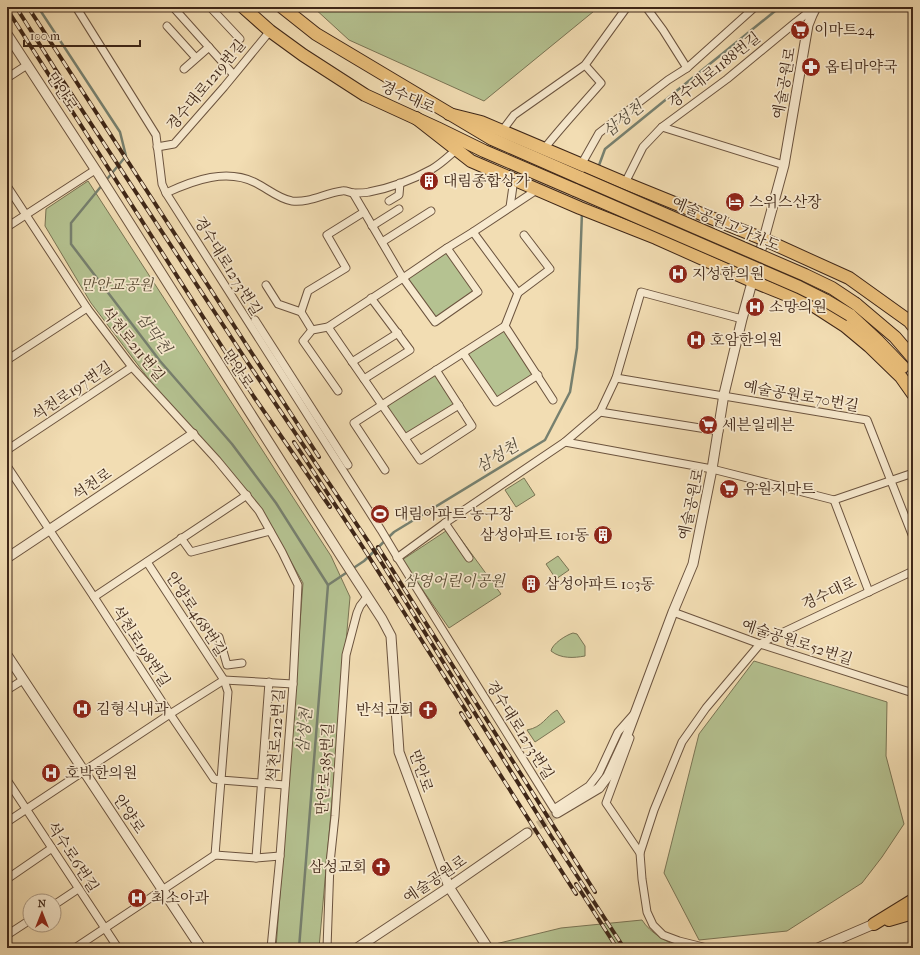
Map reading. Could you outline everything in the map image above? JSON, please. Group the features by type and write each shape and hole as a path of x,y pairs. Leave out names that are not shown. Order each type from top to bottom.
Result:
{"main road":[{"name":"경수대로","path":"244,7 270,31 303,55 365,95 484,151 575,190"},
{"name":"경수대로","path":"282,7 316,34 492,139 581,178"},
{"path":"449,114 481,122 621,182 763,239 849,278 909,321 913,326"},
{"path":"416,118 471,161 814,306 845,326 882,357 901,377 913,394"},
{"name":"예술공원고가차도","path":"581,178 832,288 856,304 895,337 913,358"},
{"name":"예술공원고가차도","path":"575,190 799,287 825,300 850,315 878,341 904,368 913,382"},
{"path":"874,924 913,900"},
{"path":"874,924 913,913"}],"street":[{"name":"경수대로1273번길","path":"76,7 156,135 162,184 166,193 323,434 396,557 554,809 589,786 598,773 618,732 635,712"},
{"path":"174,7 233,74"},
{"path":"210,7 240,39"},
{"path":"502,131 514,115 585,65 627,7"},
{"path":"646,7 663,30 686,68"},
{"path":"583,165 599,133 686,68 755,7"},
{"name":"경수대로1188번길","path":"621,182 643,147 662,127 727,79 816,7"},
{"name":"예술공원로","path":"557,813 598,788 608,776 627,735 673,612 693,564 712,469 724,396 742,319 784,165 808,25 816,7"},
{"path":"167,26 196,58"},
{"name":"경수대로1219번길","path":"158,147 174,144 224,87 233,74 270,31"},
{"name":"만안로","path":"7,34 382,619 391,636 399,752 450,887 488,948"},
{"path":"184,69 209,47"},
{"name":"만안로","path":"7,78 27,65"},
{"path":"544,149 569,118 601,83 585,65"},
{"path":"662,127 784,165"},
{"path":"166,193 186,184 208,178 231,175 242,177 254,182 281,198 292,201 307,201 344,190 353,193 368,192 400,183 433,168 456,150"},
{"path":"7,227 26,214 97,173"},
{"path":"510,207 514,179"},
{"path":"389,201 399,195 400,183"},
{"name":"석천로211번길","path":"7,186 87,308 132,367 193,434"},
{"path":"338,391 303,341 312,330 328,327 538,190"},
{"path":"353,193 404,278 435,322 478,292 447,248"},
{"path":"372,226 399,209"},
{"path":"382,242 431,211"},
{"path":"301,312 308,291 346,268 327,235 364,212"},
{"path":"474,232 518,293"},
{"path":"385,470 354,423 505,326 518,293 550,269 524,235"},
{"path":"266,285 278,304 301,312 312,330"},
{"path":"396,557 566,442 600,412 616,378 641,292 742,319"},
{"path":"364,379 410,350 371,298"},
{"path":"7,360 87,308"},
{"path":"254,320 323,434 348,465"},
{"path":"505,326 553,400"},
{"path":"328,327 420,460 472,426 436,370"},
{"path":"352,362 398,334"},
{"path":"464,353 496,402 538,375"},
{"name":"석천로197번길","path":"7,450 132,367"},
{"path":"616,378 724,396"},
{"name":"예술공원로70번길","path":"724,396 868,420 913,537"},
{"path":"405,438 459,405"},
{"path":"600,412 719,431"},
{"name":"석천로212번길","path":"193,434 260,511 298,585 293,684 280,856 271,948"},
{"name":"석천로","path":"7,558 193,434"},
{"path":"566,442 712,469 834,500 913,473"},
{"path":"7,466 49,530"},
{"name":"석천로198번길","path":"94,597 247,495"},
{"path":"834,500 869,592"},
{"path":"445,523 469,558"},
{"name":"석천로198번길","path":"49,530 214,779 221,780"},
{"path":"181,538 192,552 270,531"},
{"name":"안양로468번길","path":"147,562 224,680 228,692 221,780"},
{"name":"경수대로","path":"760,644 913,571"},
{"name":"만안로385번길","path":"327,948 330,863 346,655 356,613 367,597"},
{"name":"예술공원로52번길","path":"673,612 760,644 913,693"},
{"path":"219,637 227,666 242,663"},
{"path":"707,948 679,942 663,935 653,925 647,912 640,854 654,810 682,742 706,708 760,644"},
{"name":"안양로","path":"7,655 201,948"},
{"path":"7,690 24,680"},
{"path":"7,822 224,680 293,684"},
{"path":"256,858 269,682"},
{"path":"635,712 633,731 606,803 640,854"},
{"name":"석수로6번길","path":"7,780 118,948"},
{"path":"215,855 221,780 285,785"},
{"name":"예술공원로","path":"357,948 450,887 527,833"},
{"path":"7,879 52,848"},
{"path":"76,948 215,855 256,858 280,856"},
{"path":"62,899 78,889"},
{"path":"818,948 874,924"},
{"path":"7,935 22,925"}],"green space":[{"path":"313,7 599,7 484,101 349,40"},
{"name":"만안교공원","path":"88,181 331,556 350,597 319,948 276,948 303,583 273,529 250,494 154,386 91,303 45,226 46,209"},
{"path":"447,248 478,292 435,322 403,278"},
{"path":"505,326 538,375 496,402 463,353"},
{"path":"436,370 459,405 405,438 382,405"},
{"path":"524,478 535,495 516,507 505,490"},
{"name":"삼영어린이공원","path":"452,527 501,594 449,628 402,560"},
{"path":"558,556 569,570 556,579 546,564"},
{"path":"573,633 577,634 585,646 585,656 563,657 551,651 560,640"},
{"path":"754,661 887,702 886,756 904,824 882,857 862,883 787,931 699,940 664,873 699,734"},
{"path":"557,710 565,722 535,742 527,730 537,727"},
{"path":"642,920 654,933 680,948 479,948 561,928"}],"waterway":[{"name":"삼막천","path":"38,7 120,132 126,156 71,223 71,244 160,361 232,444 276,503 328,585"},
{"name":"삼성천","path":"598,168 605,149 780,7"},
{"name":"삼성천","path":"299,948 328,585 364,561 394,532 545,440 570,392 577,348 582,212"}],"tunnel":[{"path":"527,833 557,813"}],"railway":[{"path":"16,7 248,363 370,544 551,836 624,948"},
{"path":"28,7 319,457"},
{"path":"7,9 254,397 330,507"},
{"path":"294,442 364,549 470,717"},
{"path":"378,547 595,892"},
{"path":"461,713 576,894"},
{"path":"576,884 617,948"}],"place":[{"name":"이마트24","path":"800,30"},
{"name":"옵티마약국","path":"811,67"},
{"name":"대림종합상가","path":"429,181"},
{"name":"스위스산장","path":"735,202"},
{"name":"지성한의원","path":"678,274"},
{"name":"소망의원","path":"755,307"},
{"name":"호암한의원","path":"696,340"},
{"name":"세븐일레븐","path":"708,425"},
{"name":"유원지마트","path":"729,489"},
{"name":"대림아파트 농구장","path":"380,514"},
{"name":"삼성아파트 101동","path":"603,535"},
{"name":"삼성아파트 103동","path":"531,584"},
{"name":"김형식내과","path":"82,709"},
{"name":"반석교회","path":"428,710"},
{"name":"호박한의원","path":"51,773"},
{"name":"삼성교회","path":"381,867"},
{"name":"최소아과","path":"137,898"}]}
